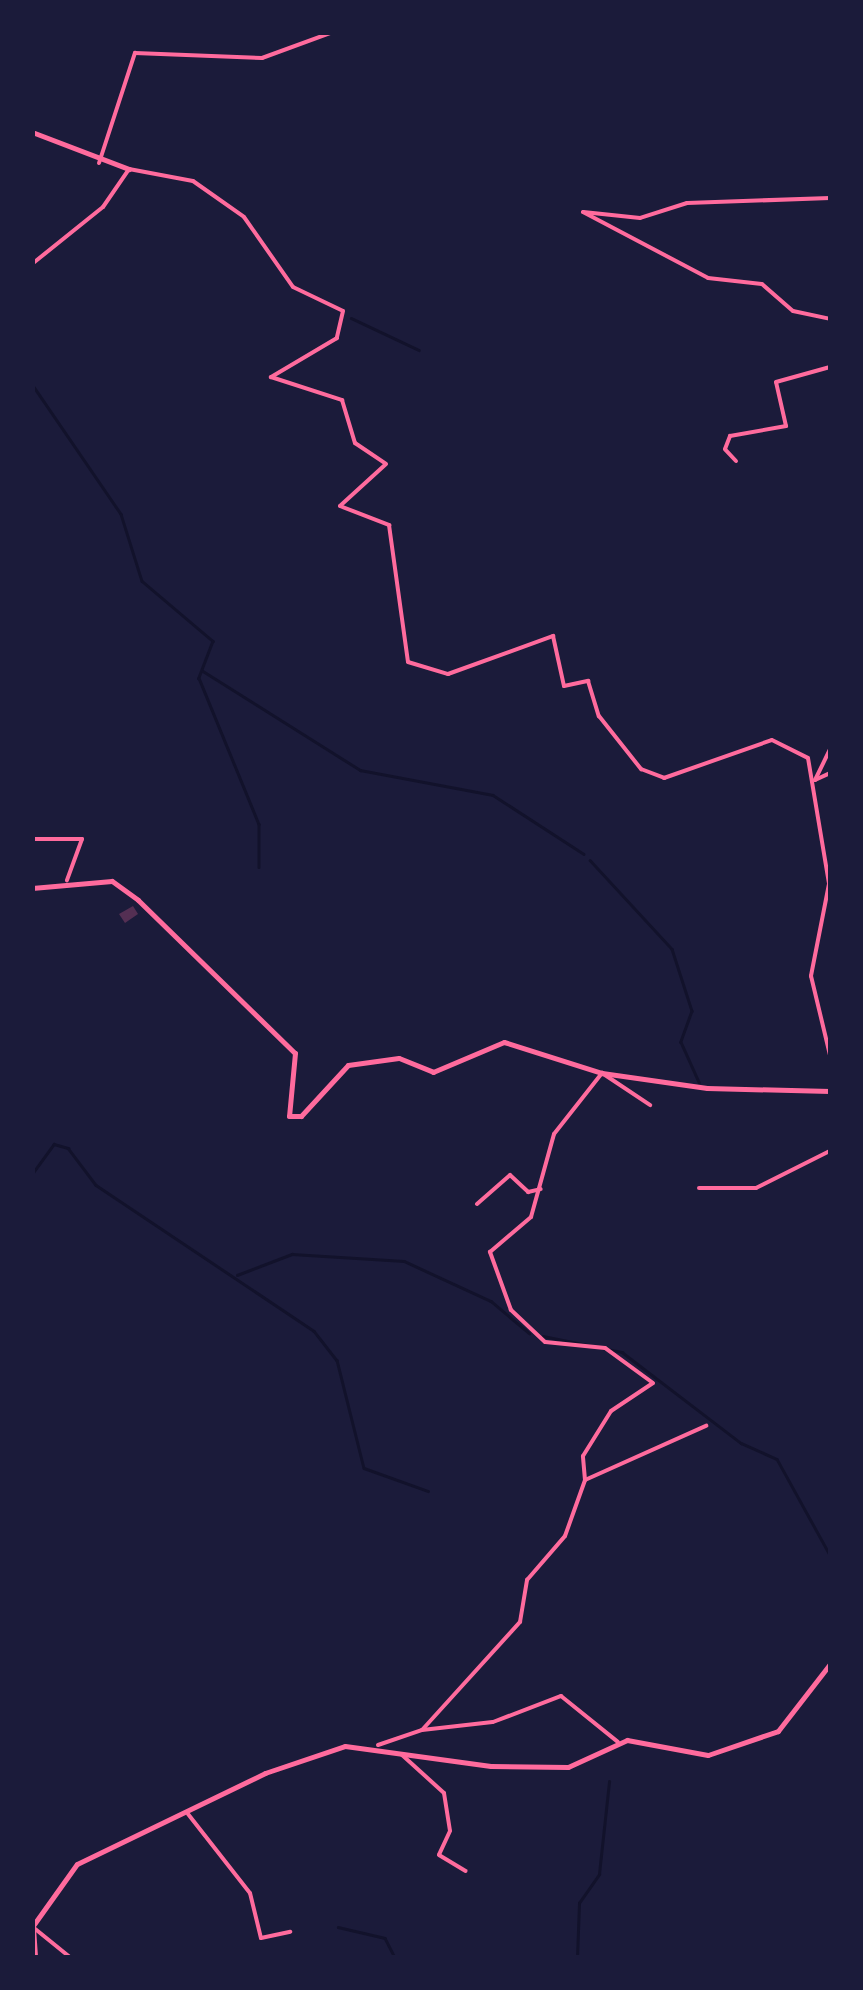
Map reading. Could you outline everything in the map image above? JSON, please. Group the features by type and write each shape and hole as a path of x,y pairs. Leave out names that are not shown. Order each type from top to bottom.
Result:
{"street":[{"path":"99,164 135,53 262,58 332,32"},
{"path":"32,132 99,164 208,190 254,228 293,287 343,311 337,338 271,378 342,400 355,443 386,464 340,506 388,525 408,662 448,674 553,636 564,686 588,680 599,716 641,769 664,778 772,740 792,743 815,780 829,917 811,976 830,1055"},
{"path":"32,264 103,207 129,169"},
{"path":"830,198 686,203 640,218 583,212 708,278 762,284 793,311 830,319"},
{"path":"736,461 725,449 730,436 786,426 776,382 830,367"},
{"path":"815,780 830,748"},
{"path":"815,780 830,773"},
{"path":"32,839 82,839 67,880"},
{"path":"32,888 67,880 119,883 296,1053 289,1116 301,1116 348,1066 398,1058 433,1072 521,1042 602,1072 707,1088 830,1091"},
{"path":"602,1072 650,1105"},
{"path":"422,1730 520,1622 526,1580 564,1536 585,1480 583,1456 611,1412 652,1375 605,1348 545,1342 511,1310 490,1252 531,1216 554,1134 602,1072"},
{"path":"699,1188 756,1188 830,1150"},
{"path":"477,1204 510,1175 528,1192 541,1189"},
{"path":"585,1480 706,1426"},
{"path":"36,1958 33,1927 77,1864 188,1814 266,1773 422,1730 493,1722 561,1696 618,1742 698,1756 769,1736 830,1664"},
{"path":"378,1745 401,1754 557,1768 618,1742"},
{"path":"401,1754 444,1793 450,1831 439,1855 466,1871"},
{"path":"188,1814 250,1893 262,1938 290,1932"},
{"path":"33,1927 71,1958"}],"building":[{"path":"133,906 138,914 125,923 119,914"}],"waterway":[{"path":"351,318 419,350"},
{"path":"32,384 121,514 142,581 213,641 199,678 259,824 259,867"},
{"path":"203,671 360,770 493,795 584,854"},
{"path":"590,860 672,949 692,1011 681,1042 699,1082"},
{"path":"32,1174 54,1144 68,1148 96,1185 314,1331 337,1360 364,1468 428,1491"},
{"path":"237,1275 292,1254 404,1261 491,1301 529,1333"},
{"path":"543,1336 622,1352 741,1443 777,1459 830,1555"},
{"path":"577,1958 579,1903 599,1874 609,1782"},
{"path":"338,1927 385,1938 395,1958"}]}
